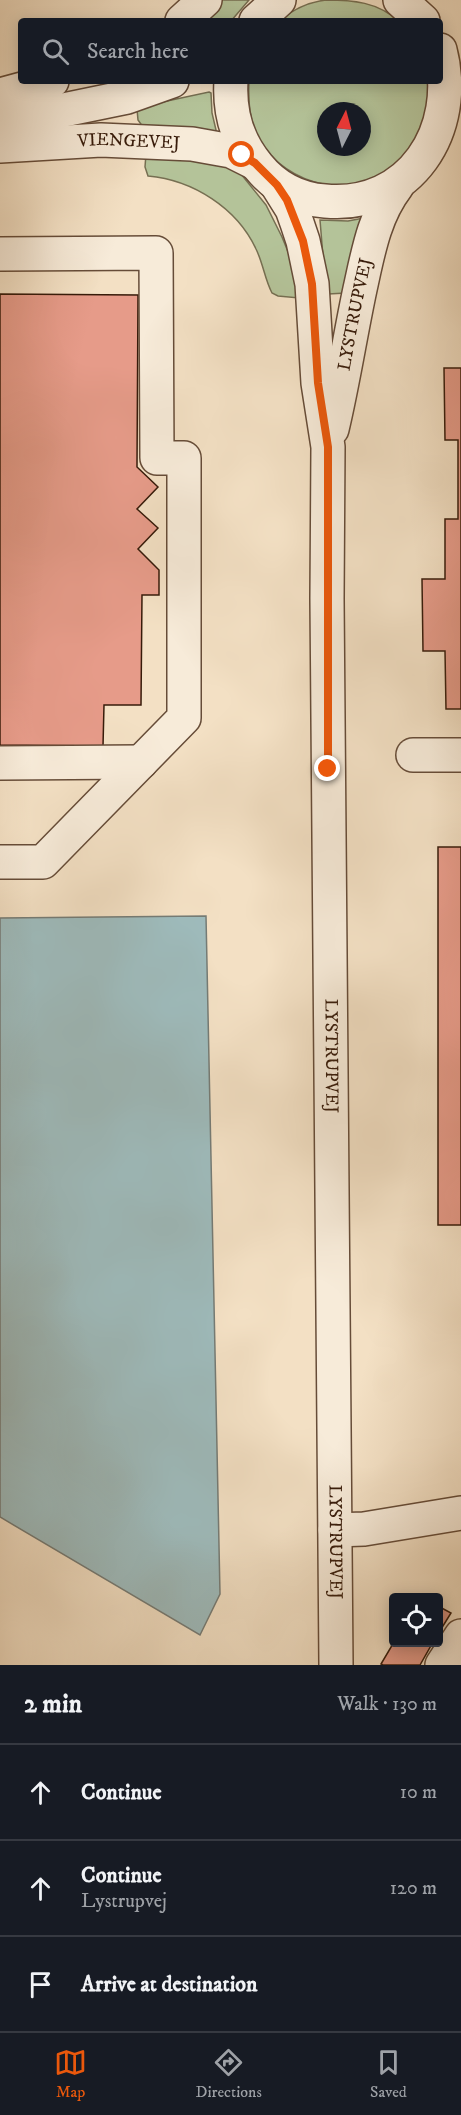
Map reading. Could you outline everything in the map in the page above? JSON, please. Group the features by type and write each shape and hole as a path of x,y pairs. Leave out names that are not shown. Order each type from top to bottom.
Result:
{"street":[{"path":"185,18 205,0"},
{"path":"400,0 420,18"},
{"path":"443,40 461,49"},
{"path":"397,186 413,174 432,151 443,128 449,100 448,78 443,60"},
{"path":"0,95 41,84"},
{"name":"VIENGEVEJ","path":"0,123 127,97 164,84"},
{"name":"LYSTRUPVEJ","path":"231,84 235,127 244,147 292,209 308,262 314,305 318,383 328,447 327,599 336,1665"},
{"path":"432,151 461,133"},
{"name":"VIENGEVEJ","path":"0,146 101,140 182,143 219,147 242,155 303,198 339,202 363,200 397,186"},
{"name":"LYSTRUPVEJ","path":"328,447 352,323 372,237 381,211 397,186"},
{"path":"0,254 156,254 156,458 184,458 184,718 43,862 0,862"},
{"path":"413,755 461,755"},
{"path":"0,764 141,762"},
{"path":"335,1530 364,1529 461,1513"},
{"path":"442,1665 461,1636"}],"green space":[{"path":"217,0 249,0 234,18 198,18"},
{"path":"326,0 365,3 394,18 283,18 313,3"},
{"path":"249,84 430,84 425,118 414,146 381,175 362,183 343,186 323,184 286,169 259,139 253,125"},
{"path":"211,93 215,132 143,127 138,120 137,109 139,107"},
{"path":"146,154 229,165 241,174 266,205 282,237 291,259 299,298 278,296 272,293 256,249 248,234 237,221 225,209 197,190 181,183 148,176 145,167"},
{"path":"364,218 346,293 328,294 326,293 320,220 348,221"}],"water":[{"path":"206,916 220,1594 200,1635 0,1517 0,918"}],"building":[{"path":"0,294 138,295 137,467 158,487 137,509 158,528 138,549 159,570 159,595 142,595 141,705 104,705 103,746 0,745"},
{"path":"444,368 461,368 461,709 446,709 445,651 423,651 422,579 445,579 445,519 458,519 458,440 445,440"},
{"path":"438,847 461,847 461,1225 438,1225"},
{"path":"443,1609 451,1613 443,1626"},
{"path":"391,1647 430,1647 420,1665 381,1664"}],"route":[{"path":"242,155 255,163 277,185 292,209 303,241 312,284 318,383 328,447 328,769"}]}
